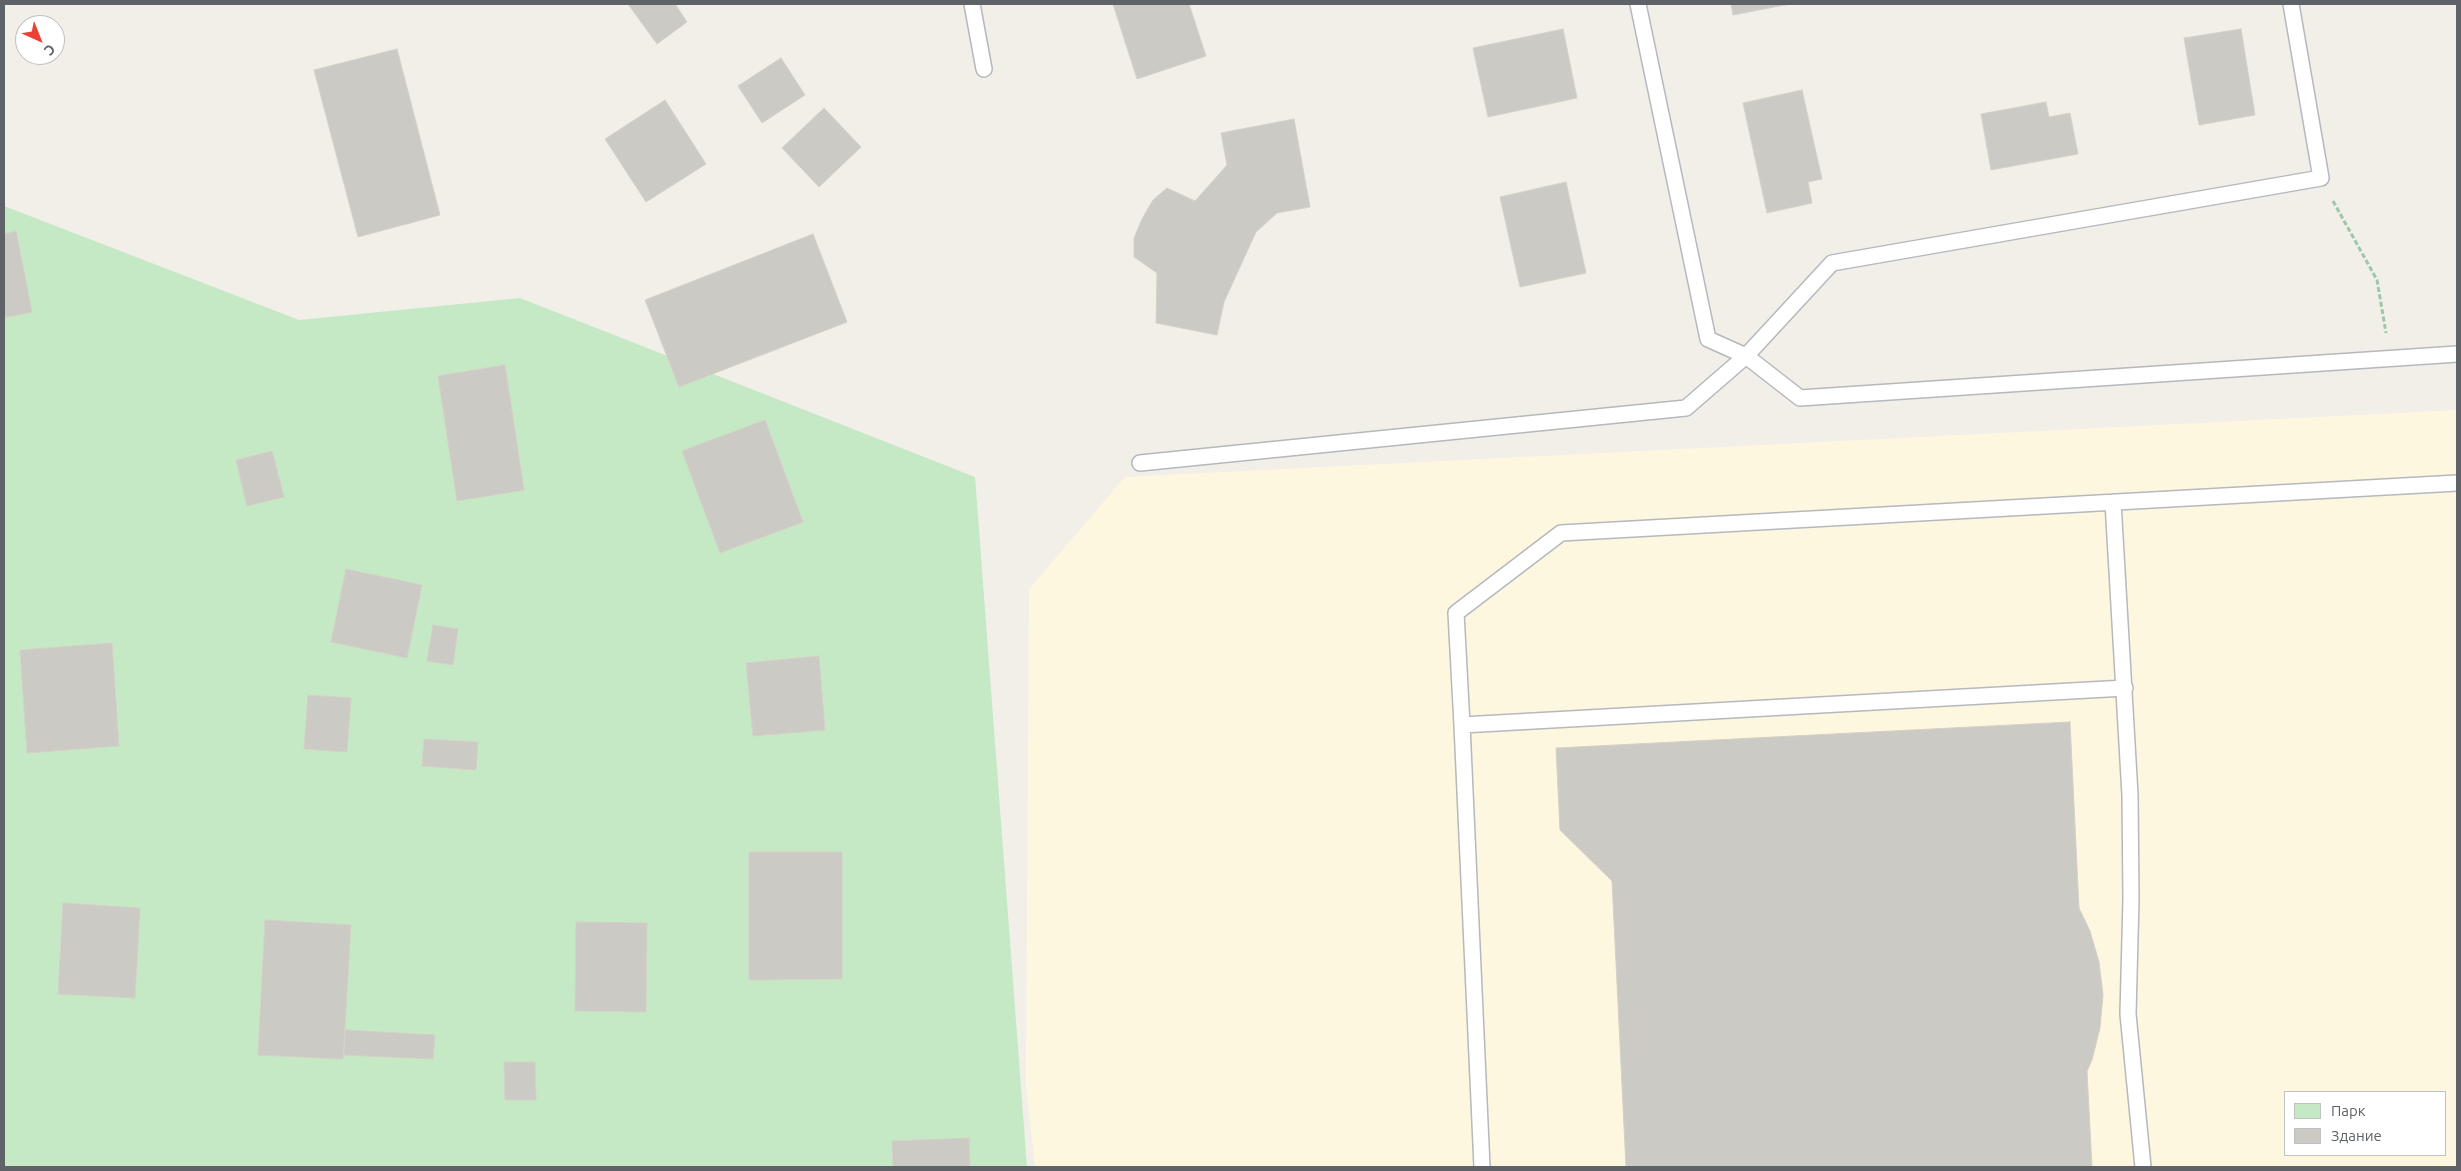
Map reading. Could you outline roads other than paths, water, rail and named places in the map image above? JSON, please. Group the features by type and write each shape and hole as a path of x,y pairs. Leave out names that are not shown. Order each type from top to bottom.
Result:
{"lane":[{"path":"972,4 984,69"},
{"path":"1638,4 1708,339 1746,356 1800,398 2457,354"},
{"path":"1140,463 1686,408 1746,356 1832,263 2321,178 2292,4"},
{"path":"1482,1167 1456,613 1560,533 2457,483"},
{"path":"2113,502 2125,688 2131,899 2128,1014 2143,1167"},
{"path":"1462,725 2125,688"}]}
